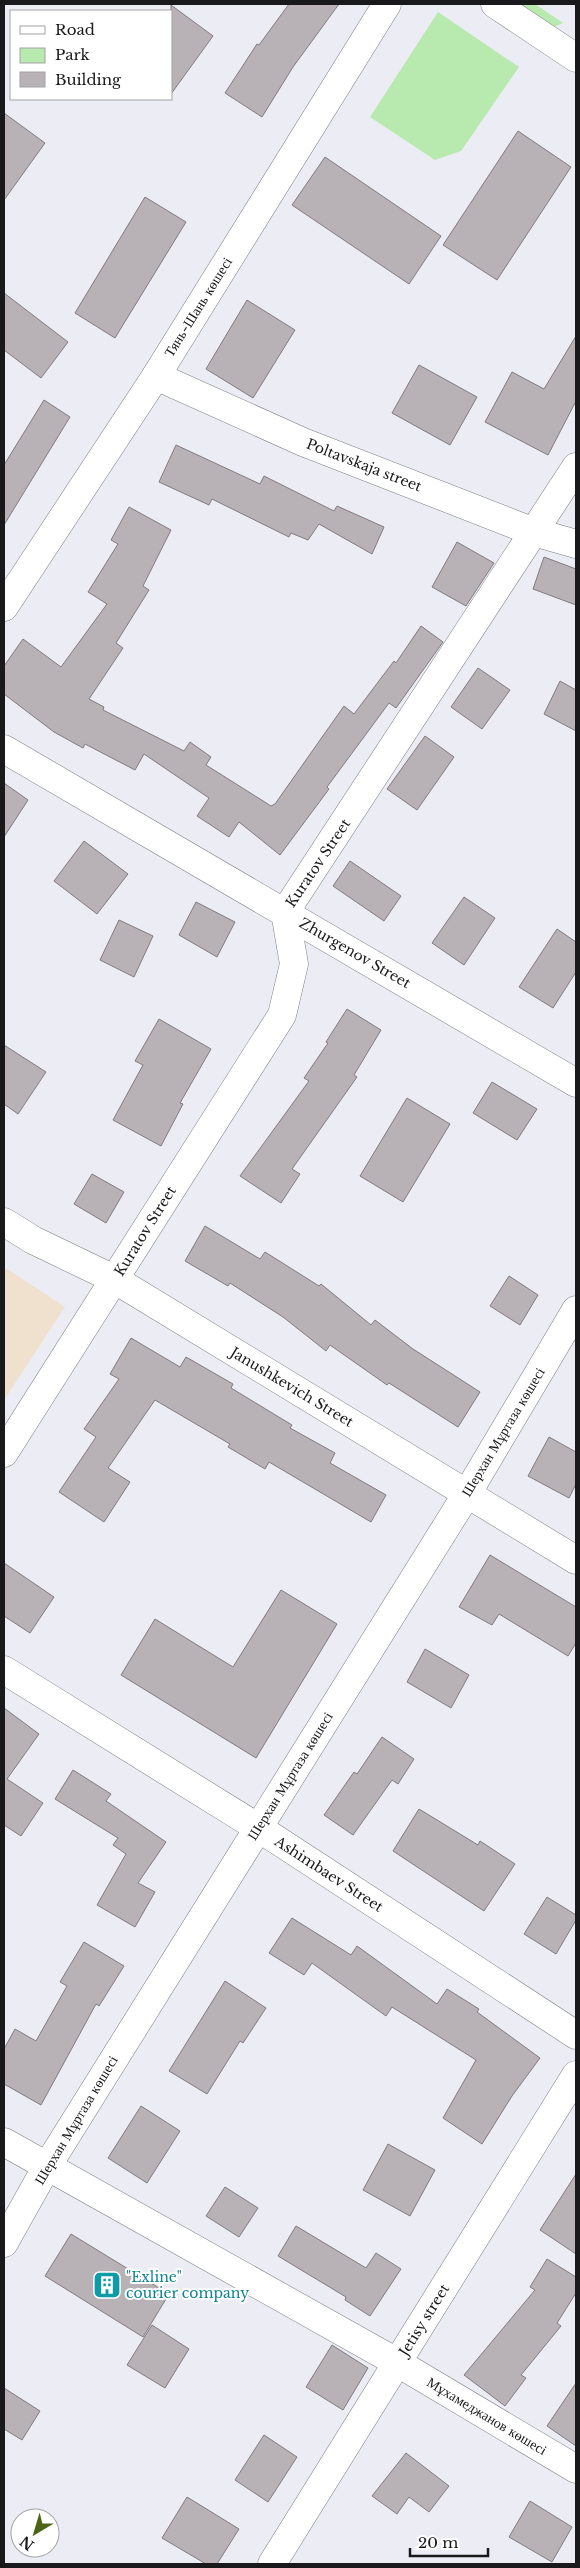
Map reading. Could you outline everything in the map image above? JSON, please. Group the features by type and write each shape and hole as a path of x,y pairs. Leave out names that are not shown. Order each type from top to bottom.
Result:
{"street":[{"name":"Тянь-Шань көшесі","path":"4,607 156,376 387,4"},
{"path":"495,4 576,58"},
{"name":"Poltavskaja street","path":"156,376 304,442 534,532 576,544"},
{"name":"Kuratov Street","path":"4,1453 282,1015 294,964 285,912 576,467"},
{"name":"Zhurgenov Street","path":"4,749 576,1083"},
{"name":"Janushkevich Street","path":"4,1222 33,1240 114,1279 468,1492 576,1560"},
{"name":"Шерхан Мұртаза көшесі","path":"4,2243 46,2168 257,1827 468,1492 576,1310"},
{"name":"Ashimbaev Street","path":"4,1670 257,1827 576,2035"},
{"name":"Jetisy street","path":"272,2564 576,2075"},
{"path":"4,2142 46,2168"},
{"name":"Мұхамеджанов көшесі","path":"46,2168 398,2363 576,2469"}],"shaded area":[{"path":"4,1267 65,1307 4,1400"}],"green space":[{"path":"512,4 535,4 563,23 550,29"},
{"path":"438,12 519,67 461,151 435,160 370,117"}],"building":[{"path":"289,4 339,4 293,67 262,117 225,93 257,44 259,45"},
{"path":"171,5 213,36 172,93 172,10"},
{"path":"4,113 45,143 4,200"},
{"path":"518,131 571,167 497,280 443,245"},
{"path":"325,157 441,236 409,284 292,205"},
{"path":"145,197 186,222 115,338 75,313"},
{"path":"4,293 68,342 41,378 4,350"},
{"path":"247,300 295,330 253,398 206,369"},
{"path":"576,336 576,401 548,455 485,422 512,372 544,389"},
{"path":"419,365 477,397 450,445 392,413"},
{"path":"44,400 70,417 4,525 4,465"},
{"path":"176,445 260,484 264,476 334,511 337,506 384,527 372,554 319,524 308,540 291,533 289,537 212,499 209,505 159,482"},
{"path":"129,507 171,530 143,586 149,590 116,643 123,648 89,699 104,707 103,710 184,751 190,742 211,757 206,765 271,806 275,804 344,706 354,714 394,661 396,663 421,626 443,642 396,708 389,703 280,855 239,822 229,837 197,816 209,798 144,754 135,770 85,744 83,748 54,732 4,694 4,666 23,639 61,667 107,604 88,592 118,544 111,540"},
{"path":"457,542 494,563 466,606 432,587"},
{"path":"544,557 576,569 576,605 533,589"},
{"path":"478,668 510,690 482,729 451,707"},
{"path":"560,681 576,690 576,731 544,714"},
{"path":"425,736 454,757 417,810 387,789"},
{"path":"4,783 28,800 4,837"},
{"path":"84,841 128,874 97,914 54,881"},
{"path":"350,861 401,896 384,921 333,886"},
{"path":"464,897 495,918 464,965 432,943"},
{"path":"196,902 235,922 217,957 179,935"},
{"path":"119,920 153,936 134,977 100,960"},
{"path":"557,929 576,942 576,972 553,1008 519,987"},
{"path":"347,1009 381,1030 354,1075 357,1077 292,1169 300,1174 281,1203 240,1176 309,1081 304,1078 328,1043 326,1042"},
{"path":"159,1019 211,1049 180,1103 183,1104 161,1146 113,1120 143,1065 135,1061"},
{"path":"4,1045 46,1072 18,1114 4,1104"},
{"path":"492,1082 537,1109 517,1140 473,1113"},
{"path":"407,1098 450,1124 403,1202 360,1176"},
{"path":"92,1174 124,1192 106,1223 74,1204"},
{"path":"205,1226 260,1259 265,1252 319,1286 321,1284 371,1325 375,1320 413,1349 480,1392 458,1427 389,1383 387,1385 330,1345 326,1351 283,1317 230,1283 228,1286 185,1261"},
{"path":"509,1276 538,1295 520,1325 490,1306"},
{"path":"131,1338 180,1367 186,1357 233,1384 231,1388 292,1425 290,1428 335,1453 330,1463 386,1495 371,1522 269,1462 265,1469 228,1447 230,1444 155,1400 108,1468 130,1482 104,1522 59,1492 96,1437 84,1429 119,1379 110,1374"},
{"path":"549,1437 576,1452 576,1484 569,1498 528,1476"},
{"path":"490,1555 576,1607 576,1643 568,1656 499,1614 492,1625 459,1607"},
{"path":"4,1563 54,1597 30,1633 4,1616"},
{"path":"281,1590 337,1624 256,1758 121,1675 155,1619 233,1667"},
{"path":"425,1649 469,1675 451,1708 407,1682"},
{"path":"4,1708 39,1734 7,1779 43,1803 21,1836 4,1825"},
{"path":"382,1737 414,1759 398,1784 392,1780 353,1835 324,1815 354,1772 357,1774"},
{"path":"73,1770 111,1794 106,1801 166,1842 138,1883 155,1892 135,1927 97,1905 126,1854 113,1845 118,1838 55,1799"},
{"path":"419,1809 478,1845 480,1841 515,1864 484,1911 393,1851"},
{"path":"547,1897 576,1915 576,1920 556,1954 524,1934"},
{"path":"292,1918 351,1955 357,1946 437,2004 447,1989 479,2009 477,2012 540,2058 512,2096 482,2144 443,2118 476,2060 392,2007 386,2016 312,1963 304,1975 269,1953"},
{"path":"84,1942 124,1966 99,2006 96,2004 41,2105 4,2084 4,2049 15,2029 36,2041 67,1986 60,1982"},
{"path":"225,1981 266,2008 243,2043 240,2041 207,2094 169,2071"},
{"path":"141,2106 180,2131 147,2183 108,2158"},
{"path":"388,2144 435,2170 410,2216 363,2190"},
{"path":"576,2174 576,2254 540,2230"},
{"path":"225,2187 258,2208 239,2237 206,2216"},
{"path":"296,2226 366,2268 376,2253 401,2269 370,2316 345,2300 346,2297 278,2256"},
{"name":"\"Exline\" courier company","path":"71,2234 169,2294 143,2337 45,2276"},
{"path":"547,2259 576,2277 576,2293 557,2323 561,2326 521,2375 526,2378 505,2406 464,2375 535,2290 530,2287"},
{"path":"152,2325 189,2349 165,2388 127,2365"},
{"path":"332,2345 368,2368 343,2410 306,2387"},
{"path":"576,2383 576,2446 547,2426"},
{"path":"4,2388 40,2411 22,2440 4,2429"},
{"path":"264,2435 297,2457 268,2502 235,2480"},
{"path":"406,2453 449,2486 429,2512 409,2497 397,2514 372,2496"},
{"path":"187,2497 239,2529 217,2564 206,2564 162,2538"},
{"path":"530,2501 572,2527 552,2562 509,2537"}],"place":[{"name":"\"Exline\" courier company","path":"107,2285"}]}
